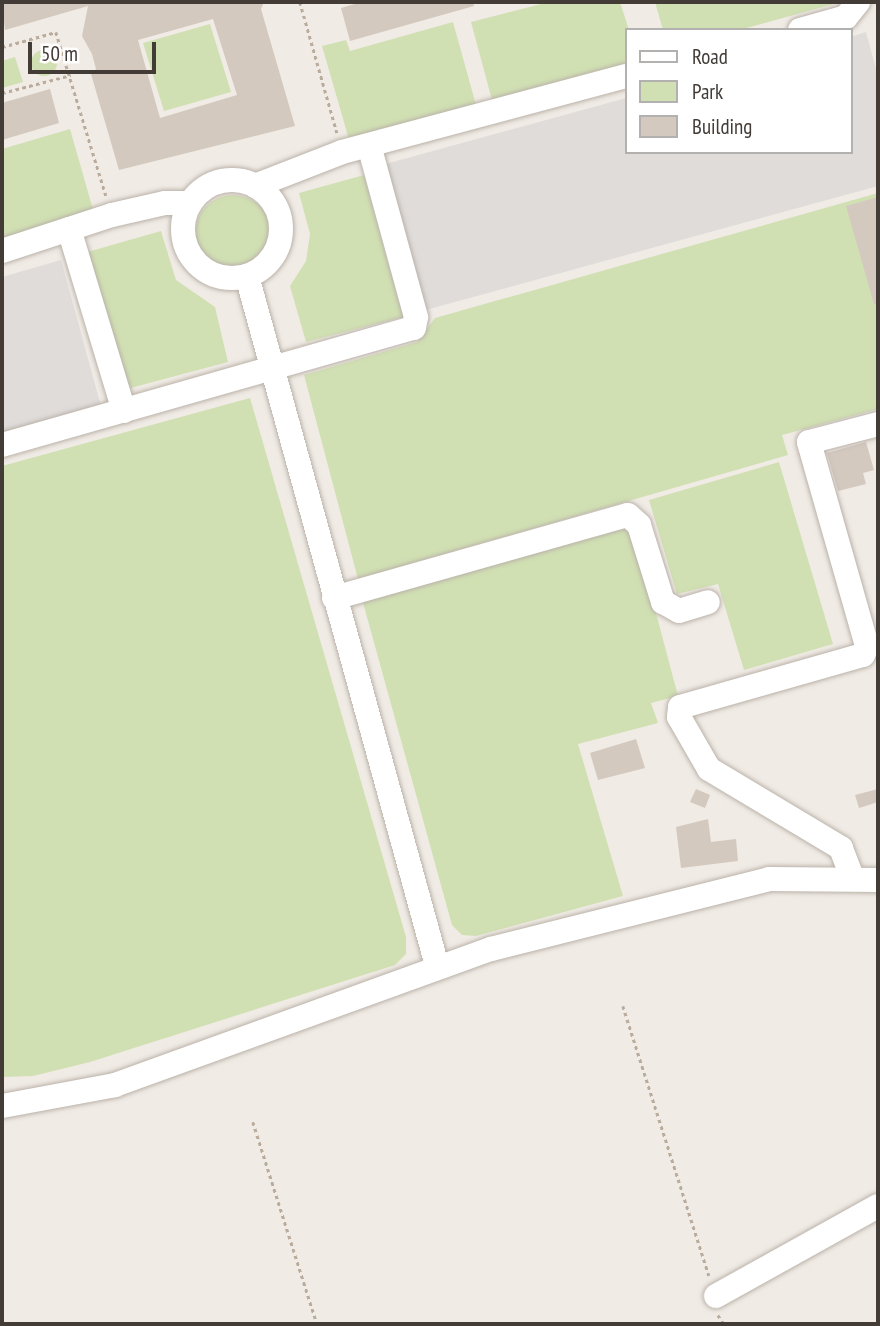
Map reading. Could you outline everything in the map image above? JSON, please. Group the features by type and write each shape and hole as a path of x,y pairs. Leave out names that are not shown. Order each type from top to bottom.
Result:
{"street":[{"path":"808,28 846,18 858,2"},
{"path":"2,251 112,215 165,203 190,203 221,181 255,186 342,152 624,77"},
{"path":"2,445 414,328 416,317 369,145"},
{"path":"190,203 183,229 195,261 219,277 247,276 269,263 282,236 277,208 255,186"},
{"path":"69,229 124,411"},
{"path":"247,276 270,370 437,966"},
{"path":"852,877 841,848 709,769 679,717 680,707 863,654 867,646 809,442 878,424"},
{"path":"334,598 628,515 639,525 663,602 679,611 708,603"},
{"path":"2,1106 116,1085 437,966 769,879 852,877 878,880"},
{"path":"716,1296 878,1206"}],"path":[{"path":"300,2 342,152"},
{"path":"2,47 56,32 112,215"},
{"path":"2,93 71,75"},
{"path":"623,1006 716,1296"},
{"path":"253,1122 317,1324"}],"green space":[{"path":"549,2 620,2 628,28 624,28 624,65 492,100 471,22"},
{"path":"655,2 841,2 746,28 662,28"},
{"path":"453,22 476,105 350,143 322,46 346,40 350,51"},
{"path":"210,24 231,92 164,111 143,43"},
{"path":"44,50 53,54 57,63 53,72 44,76 35,72 31,63 35,54"},
{"path":"15,57 23,82 2,88 2,61"},
{"path":"70,129 94,213 2,241 2,149"},
{"path":"364,175 403,317 306,342 290,286 306,261 310,234 299,193"},
{"path":"878,193 878,409 782,435 788,455 358,579 304,375 417,342 435,318"},
{"path":"233,195 247,198 260,206 268,219 271,233 268,247 260,260 247,268 233,271 219,268 206,260 198,247 195,233 198,219 206,206 219,198"},
{"path":"161,231 176,280 215,307 228,362 123,390 84,253"},
{"path":"250,398 406,937 406,954 395,965 90,1062 33,1076 2,1077 2,466"},
{"path":"779,462 833,644 744,670 718,584 677,594 649,500"},
{"path":"619,523 634,530 678,696 651,703 658,723 578,744 623,896 476,936 462,935 452,925 362,599"}],"shaded area":[{"path":"866,32 878,76 878,186 422,311 382,165 624,99 624,154 852,154 852,36"},
{"path":"61,260 101,406 2,433 2,277"}],"building":[{"path":"2,2 264,2 261,9 295,126 119,170 91,74 96,69 92,54 82,36 88,6 5,30","holes":["213,19 237,95 160,118 138,40"]},
{"path":"362,2 473,2 474,6 350,41 341,8"},
{"path":"50,89 59,123 2,140 2,103"},
{"path":"878,197 878,304 874,304 846,206"},
{"path":"866,442 874,470 863,473 866,484 838,491 827,453"},
{"path":"636,739 645,768 598,780 590,753"},
{"path":"696,789 710,795 705,808 690,802"},
{"path":"878,789 878,802 859,808 855,795"},
{"path":"708,819 711,842 736,839 738,861 681,868 676,827"}]}
